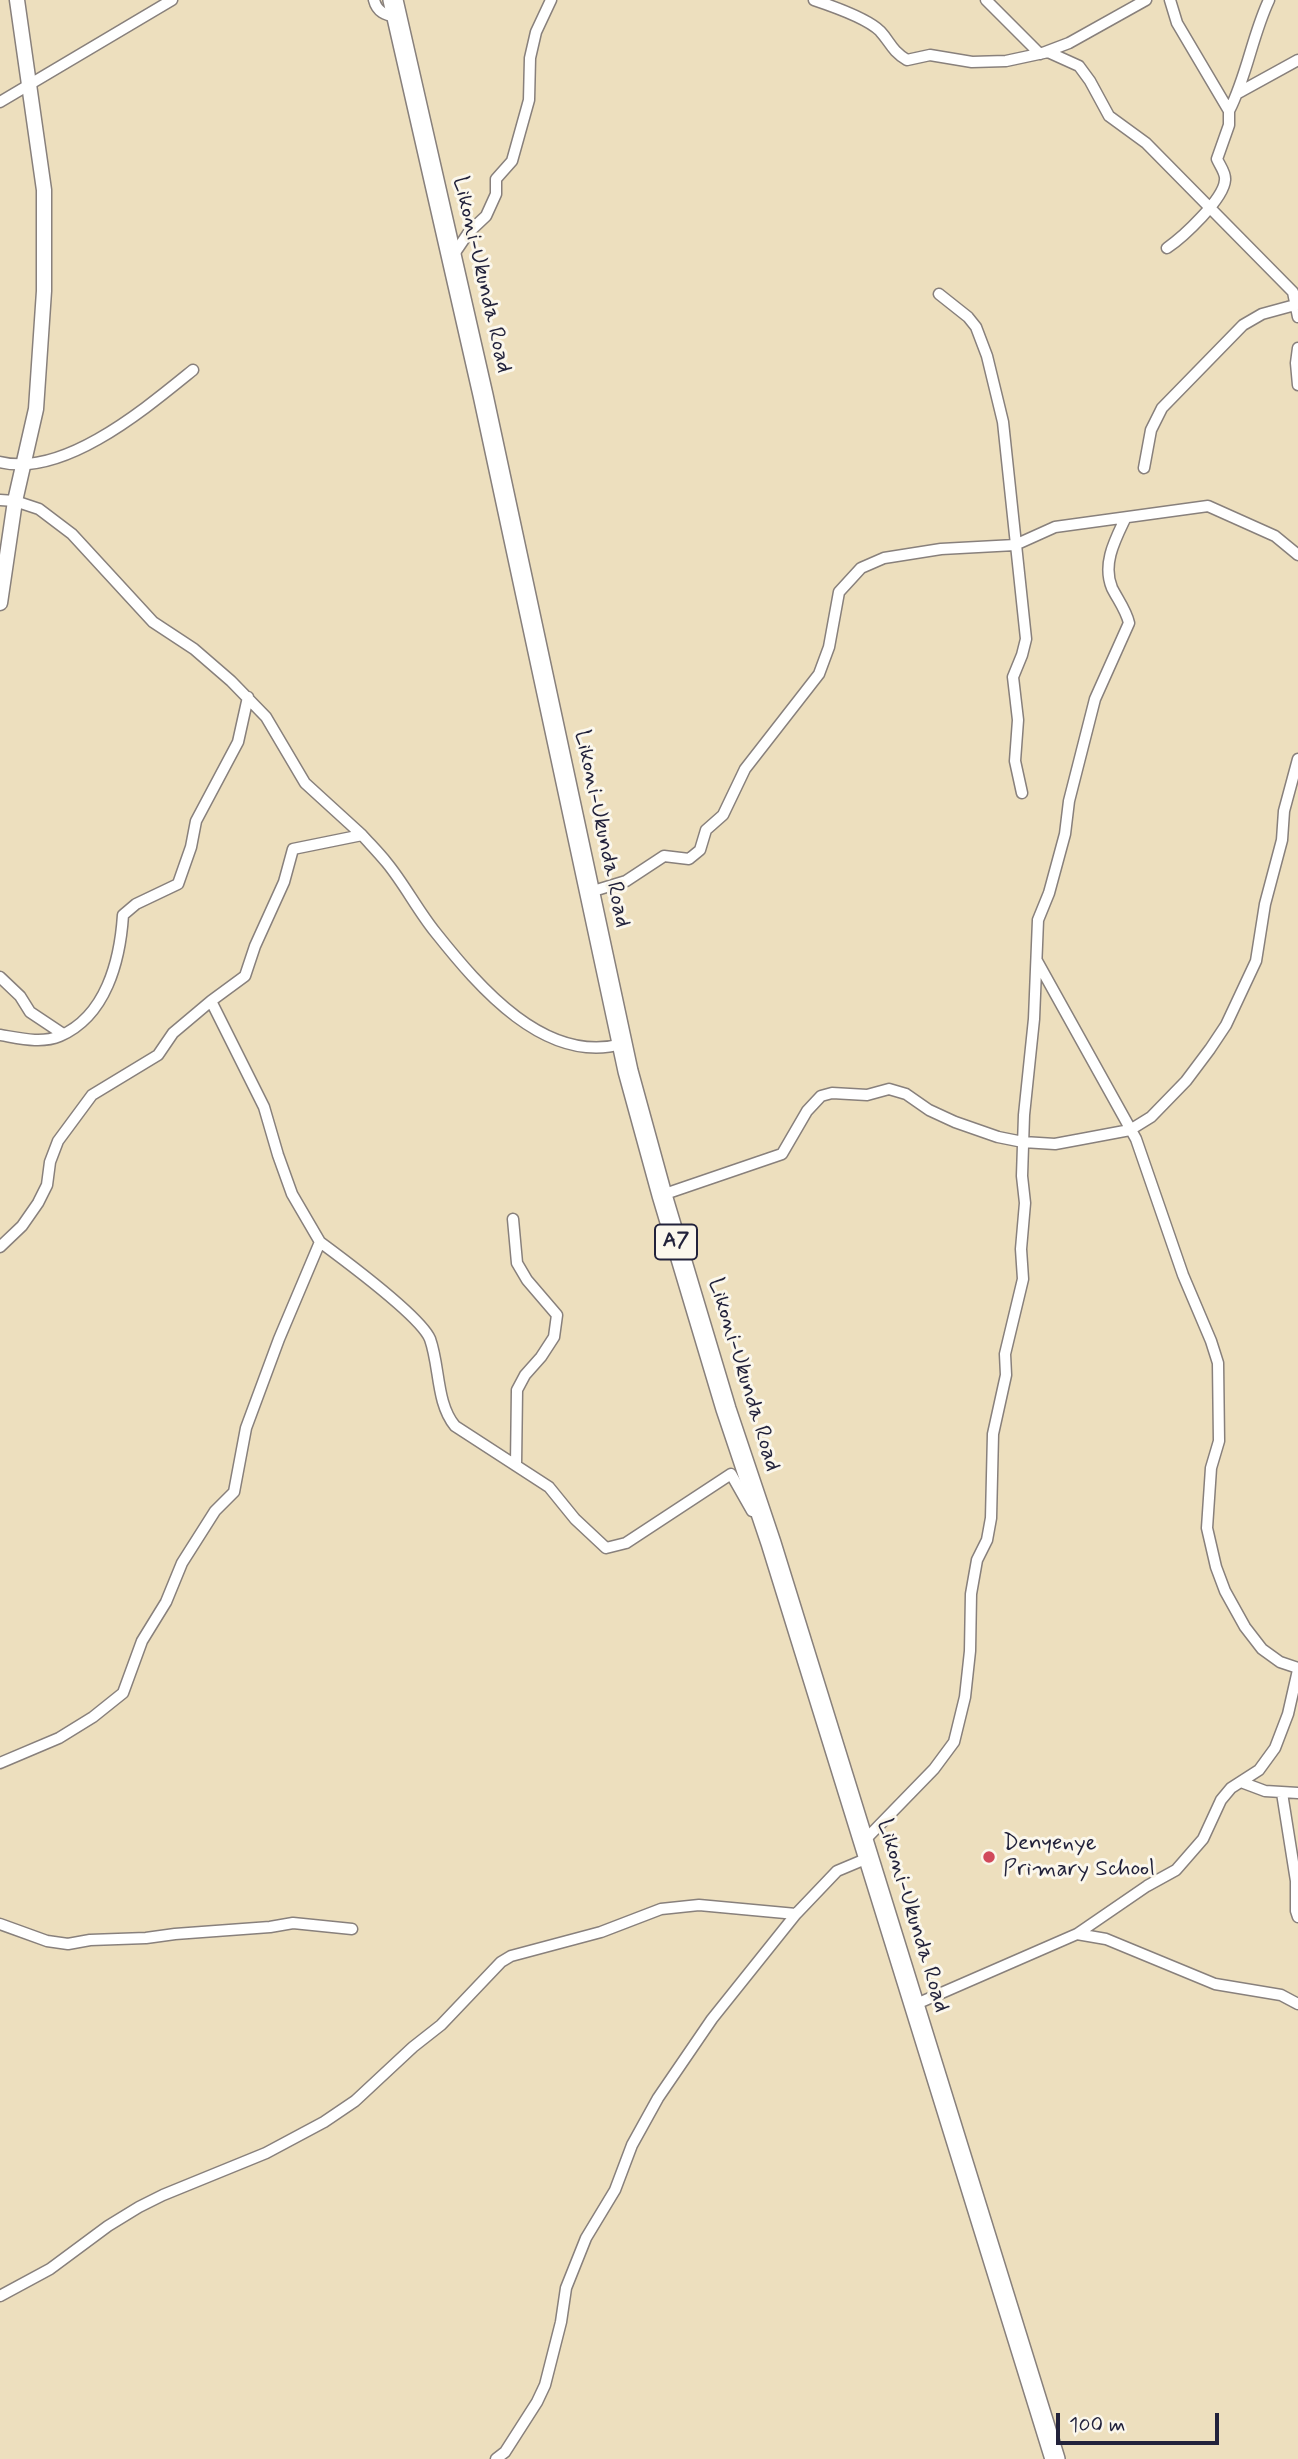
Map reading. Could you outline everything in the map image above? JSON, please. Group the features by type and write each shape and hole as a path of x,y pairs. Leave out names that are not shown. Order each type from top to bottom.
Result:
{"highway":[{"name":"Likoni-Ukunda Road","path":"395,8 452,257 622,1044 662,1195 726,1409 771,1543 1055,2459"}],"street":[{"path":"0,603 15,501 36,408 44,291 44,190 18,0"},
{"path":"0,102 172,0"},
{"path":"374,0 382,14 395,8"},
{"path":"452,257 469,232 486,216 495,194 496,179 512,161 529,100 530,58 536,32 551,0"},
{"path":"814,0 856,17 879,30 894,51 907,60 930,55 972,62 995,61 1048,52 1079,66 1109,116 1146,143 1293,292 1298,317"},
{"path":"986,0 1040,54"},
{"path":"1040,54 1069,43 1146,0"},
{"path":"1170,0 1177,23 1229,111"},
{"path":"1167,248 1211,207 1226,182 1217,159 1229,125 1229,111 1238,93 1257,26 1269,0"},
{"path":"1238,93 1298,60"},
{"path":"939,294 968,317 976,327 987,356 1003,422 1026,639 1013,677 1018,720 1015,761 1022,793"},
{"path":"1144,468 1151,430 1162,408 1243,325 1262,314 1295,305"},
{"path":"1298,348 1298,385"},
{"path":"0,462 24,466 77,450 138,414 193,370"},
{"path":"0,500 15,501 39,509 72,534 153,622 194,649 248,697 266,717 305,783 362,835 387,863 436,933 515,1018 570,1046 590,1048 622,1044"},
{"path":"590,892 626,881 664,856 689,859 700,850 706,830 723,815 745,769 819,674 829,648 839,592 861,569 884,558 941,549 1015,545 1055,527 1208,506 1275,536 1298,555"},
{"path":"496,2459 505,2452 545,2385 566,2288 586,2238 615,2190 632,2145 658,2098 712,2019 796,1914 837,1871 865,1850 954,1742 965,1697 970,1651 971,1594 977,1560 987,1540 991,1518 993,1434 1006,1375 1005,1354 1023,1279 1023,1142 1034,1019 1038,920 1049,893 1065,834 1069,801 1092,712 1129,623 1111,585 1109,555 1125,519"},
{"path":"0,1035 34,1040 63,1034 89,1017 112,979 123,915 136,904 178,884 191,847 196,821 238,742 248,697"},
{"path":"662,1195 782,1154 807,1111 821,1096 832,1093 867,1095 888,1089 906,1094 929,1110 955,1122 998,1137 1023,1142 1055,1144 1130,1130 1151,1117 1186,1081 1226,1026 1256,961 1265,904 1282,840 1284,811 1298,759"},
{"path":"0,1247 22,1226 38,1203 47,1185 50,1162 58,1141 92,1095 158,1055 173,1033 246,976 254,946 284,882 293,849 362,835"},
{"path":"914,2005 1077,1934 1147,1886 1176,1870 1203,1839 1221,1800 1231,1788 1259,1770 1275,1748 1288,1714 1298,1669 1280,1662 1262,1649 1238,1615 1216,1567 1208,1528 1211,1468 1219,1441 1218,1363 1183,1275 1136,1139 1036,960"},
{"path":"0,977 20,996 30,1012 63,1034"},
{"path":"211,1001 264,1107 292,1194 320,1242 412,1316 429,1336 439,1374 445,1415 455,1426 549,1486 575,1518 606,1548 626,1543 731,1474 771,1543"},
{"path":"513,1219 517,1263 527,1280 557,1315 554,1337 517,1390 516,1465"},
{"path":"0,1763 69,1732 110,1706 123,1693 142,1642 166,1602 182,1563 215,1511 234,1492 246,1428 279,1339 320,1242"},
{"path":"1241,1782 1265,1791 1298,1793"},
{"path":"1282,1793 1296,1881 1298,1917"},
{"path":"0,2296 50,2269 108,2226 139,2207 266,2153 324,2122 355,2101 441,2025 482,1981 511,1956 601,1933 661,1909 699,1905 796,1914"},
{"path":"0,1924 47,1941 68,1944 293,1923 352,1929"},
{"path":"1077,1934 1106,1939 1215,1984 1281,1994 1298,2004"}],"place":[{"name":"Denyenye Primary School","path":"989,1857"}]}
